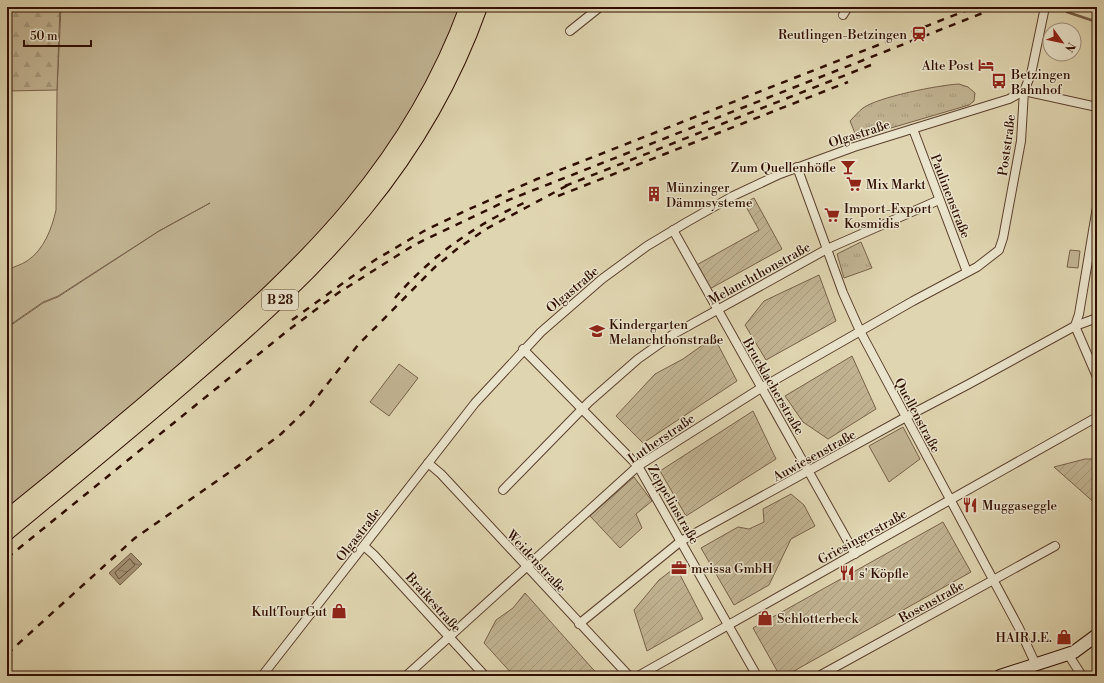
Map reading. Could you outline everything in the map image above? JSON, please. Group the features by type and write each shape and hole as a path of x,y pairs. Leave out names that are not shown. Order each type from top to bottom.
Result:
{"highway":[{"name":"B 28","path":"7,517 211,346 270,292 321,241 377,174 404,135 438,75 467,7"},
{"name":"B 28","path":"7,533 106,452 244,333 332,248 383,188 422,131 457,65 480,7"}],"main road":[{"path":"1000,676 1068,654 1085,646 1097,635"}],"street":[{"path":"570,31 600,7"},
{"path":"843,15 848,7"},
{"name":"Poststraße","path":"967,272 994,254 1001,244 1022,135 1024,91 1031,74 1045,7"},
{"path":"1024,91 1097,107"},
{"name":"Olgastraße","path":"262,676 475,403 548,325 602,279 673,230 733,196 797,167 1009,99 1024,91"},
{"name":"Paulinenstraße","path":"913,129 967,272"},
{"name":"Quellenstraße","path":"797,167 843,293 860,331 1019,628 1036,665"},
{"name":"Melanchthonstraße","path":"503,490 582,408 638,359 672,335 827,249 939,200"},
{"path":"1097,207 1079,314 1075,326 1097,377"},
{"name":"Brucklacherstraße","path":"673,230 716,310 855,554"},
{"name":"Lutherstraße","path":"406,676 638,466 761,388 967,272"},
{"name":"Auwiesenstraße","path":"579,624 682,541 906,417 1075,326 1097,318"},
{"name":"Zeppelinstraße","path":"523,350 638,466 758,676"},
{"name":"Griesingerstraße","path":"638,676 1097,417"},
{"name":"Weidenstraße","path":"428,463 441,474 629,676"},
{"name":"Braikestraße","path":"364,546 485,676"},
{"name":"Rosenstraße","path":"819,676 1055,546"},
{"path":"1068,654 1082,676"}],"green space":[{"path":"7,7 60,7 57,90 7,91"},
{"path":"61,7 461,7 422,95 372,172 295,262 171,373 7,509 7,328 43,303 58,297 159,231 58,296 43,302 7,327 7,270 27,261 43,245 50,231 56,210 57,90"},
{"path":"959,84 968,87 975,93 974,101 969,105 857,138 850,121 863,108 882,100 909,92"},
{"path":"754,198 782,249 706,291 693,267 759,230 744,203"},
{"path":"861,242 872,268 844,278 837,254"},
{"path":"1070,250 1080,251 1078,268 1067,267"},
{"path":"819,275 836,321 766,360 745,325 764,301"},
{"path":"714,337 737,381 643,443 616,416 655,374 683,359"},
{"path":"852,356 876,409 828,439 803,422 785,396"},
{"path":"399,364 418,378 389,416 370,402"},
{"path":"753,411 776,459 686,516 660,471"},
{"path":"903,427 920,459 889,482 869,446"},
{"path":"1085,459 1097,459 1097,505 1054,467"},
{"path":"634,477 652,501 636,514 642,528 620,548 590,516"},
{"path":"791,494 804,505 815,526 791,539 769,585 734,605 701,548 738,527 749,529 764,522 763,509"},
{"path":"943,522 971,572 785,676 780,676 753,628"},
{"path":"676,567 703,619 647,651 634,610 659,580"},
{"path":"525,593 600,676 514,676 484,643 496,620 513,608"}],"water":[{"path":"131,553 142,564 120,585 109,573"}],"waterway":[{"path":"1067,12 1097,22"}],"railway":[{"path":"292,320 375,260 424,231 465,211 537,179 975,7"},
{"path":"7,558 286,332 338,293 414,245 506,201 998,7"},
{"path":"565,186 871,65"},
{"path":"558,196 848,82"},
{"path":"7,654 135,538 244,462 281,434 310,406 358,345 435,267 457,249 486,229 570,184"},
{"path":"395,298 423,269 455,243 489,221 526,202"}],"place":[{"name":"Reutlingen-Betzingen","path":"919,34"},
{"name":"Alte Post","path":"986,65"},
{"name":"Betzingen Bahnhof","path":"999,81"},
{"name":"Zum Quellenhöfle","path":"848,167"},
{"name":"Mix Markt","path":"854,184"},
{"name":"Münzinger Dämmsysteme","path":"654,194"},
{"name":"Import-Export Kosmidis","path":"832,215"},
{"name":"Kindergarten Melanchthonstraße","path":"597,331"},
{"name":"Muggaseggle","path":"970,505"},
{"name":"meissa GmbH","path":"679,568"},
{"name":"s' Köpfle","path":"847,573"},
{"name":"KultTourGut","path":"339,611"},
{"name":"Schlotterbeck","path":"765,618"},
{"name":"HAIR J.E.","path":"1064,637"}]}
